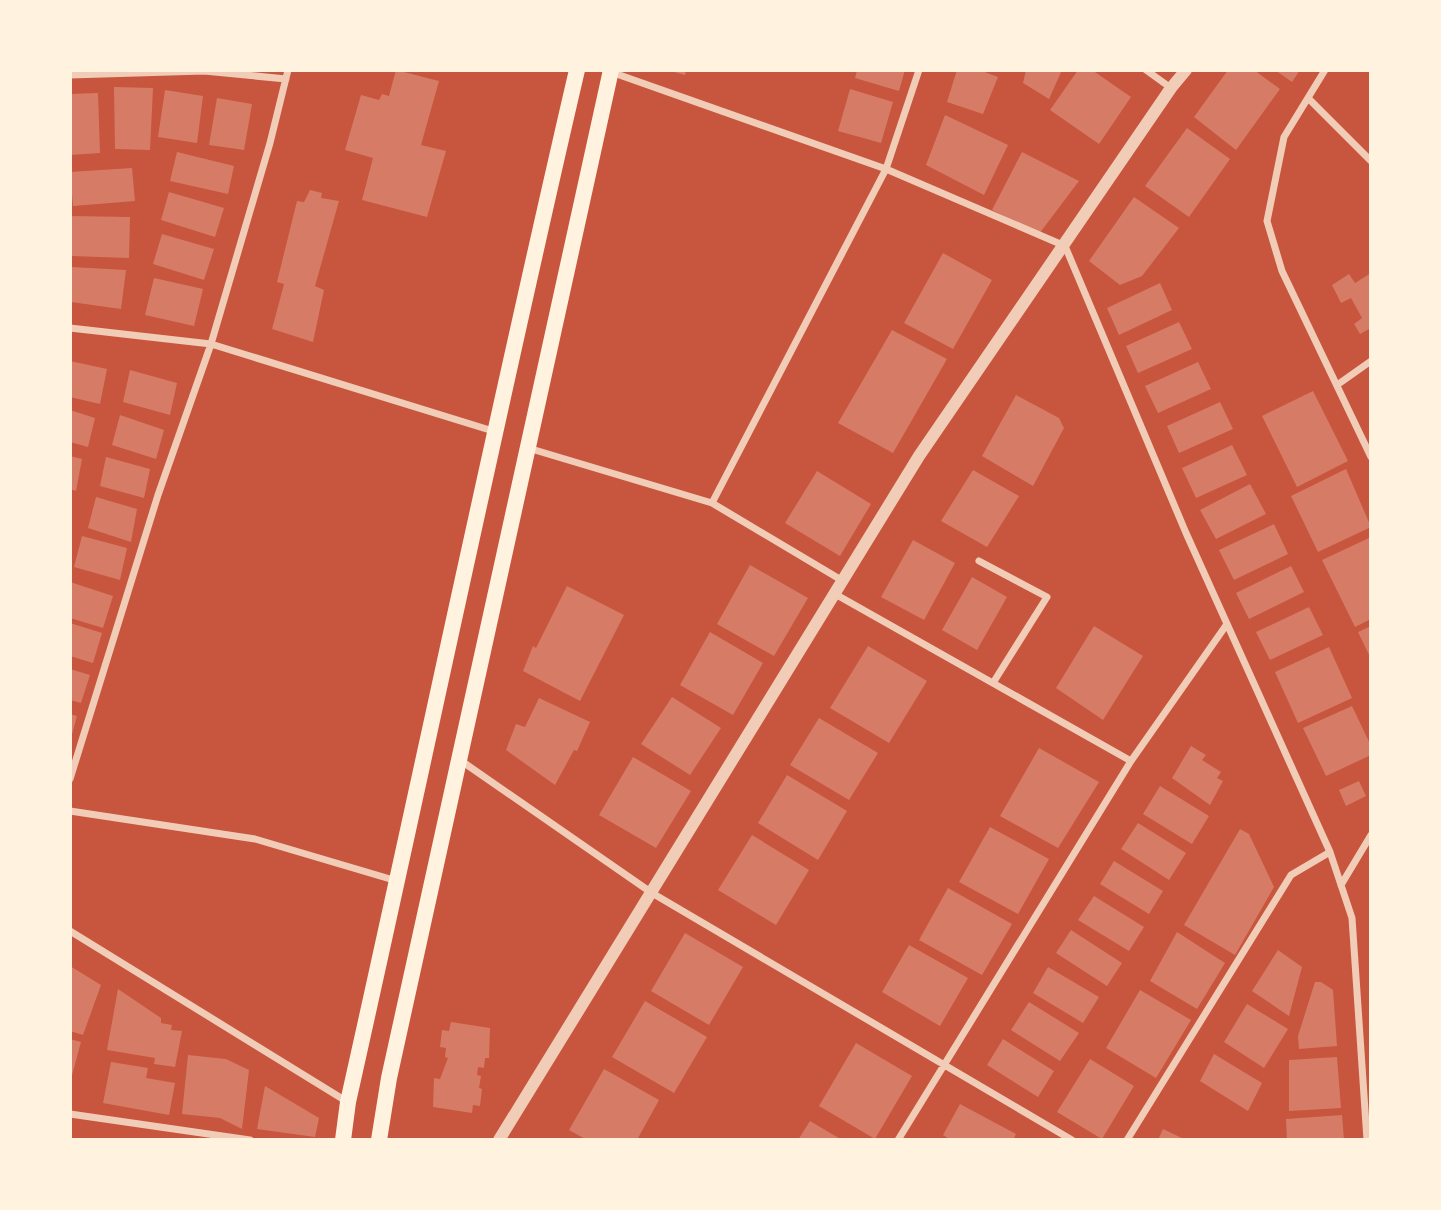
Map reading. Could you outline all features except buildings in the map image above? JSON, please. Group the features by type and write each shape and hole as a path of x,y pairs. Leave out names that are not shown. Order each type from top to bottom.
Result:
{"main road":[{"path":"343,1140 348,1102 493,431 577,70"},
{"path":"380,1140 389,1078 608,71"}],"street":[{"path":"70,779 158,495 211,344 288,70"},
{"path":"712,503 886,169 919,70"},
{"path":"1146,70 1171,88"},
{"path":"499,1140 919,456 1186,70"},
{"path":"1325,70 1284,137 1267,221 1282,271 1371,457"},
{"path":"70,75 204,71 286,79"},
{"path":"608,71 886,169 1065,246 1227,624 1330,852 1352,918 1367,1140"},
{"path":"1308,98 1371,160"},
{"path":"70,328 211,344 493,431"},
{"path":"1337,385 1371,361"},
{"path":"528,448 712,503 843,580"},
{"path":"979,561 1047,597 993,683"},
{"path":"835,594 1131,761"},
{"path":"898,1140 1131,761 1227,624"},
{"path":"459,760 652,893 1072,1140"},
{"path":"70,811 255,839 397,881"},
{"path":"1341,885 1371,835"},
{"path":"1127,1140 1291,875 1330,852"},
{"path":"70,931 348,1102"},
{"path":"70,1114 250,1140"}]}
